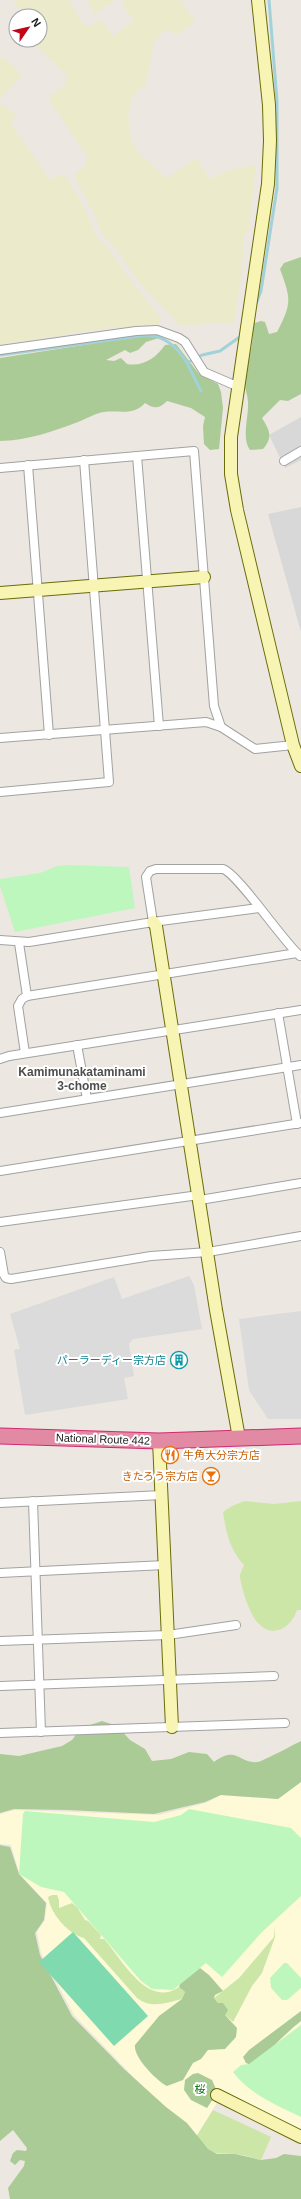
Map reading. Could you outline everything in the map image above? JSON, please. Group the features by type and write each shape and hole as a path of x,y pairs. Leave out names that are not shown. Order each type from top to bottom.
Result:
{"highway":[{"name":"National Route 442","path":"0,1436 159,1441 301,1436"}],"street":[{"path":"258,0 270,123 268,176 230,449 232,484 293,745 301,766"},
{"path":"0,350 136,331 156,330 182,339 198,365 208,375 239,387"},
{"path":"0,468 194,451 214,706 221,727"},
{"path":"284,461 301,451"},
{"path":"138,456 159,726"},
{"path":"0,792 109,782 84,460"},
{"path":"28,465 49,734"},
{"path":"0,593 204,577"},
{"path":"0,738 206,722 221,727 255,749 293,745"},
{"path":"239,1438 156,926 153,922 146,877 150,871 156,868 219,868 228,871 299,955"},
{"path":"0,940 20,943 153,922 258,908"},
{"path":"20,943 28,996"},
{"path":"25,1053 18,1006 22,999 28,996 299,955"},
{"path":"0,1059 25,1053 301,1010"},
{"path":"0,1171 299,1124 287,1068 278,1013"},
{"path":"77,1045 87,1100"},
{"path":"0,1113 301,1065"},
{"path":"0,1222 199,1198 301,1183"},
{"path":"0,1252 4,1275 6,1278 11,1279 151,1256 208,1252 301,1236"},
{"path":"159,1441 172,1727"},
{"path":"0,1503 162,1495"},
{"path":"34,1501 41,1732"},
{"path":"0,1572 165,1566"},
{"path":"0,1641 168,1635 236,1625"},
{"path":"0,1686 274,1676"},
{"path":"0,1733 284,1723"},
{"path":"217,2095 301,2137"}],"shaded area":[{"path":"301,417 301,460 285,468 269,435"},
{"path":"301,507 301,632 268,514"},
{"path":"189,1276 194,1285 202,1329 133,1339 129,1344 134,1376 124,1378 128,1399 25,1415 14,1350 20,1349 10,1314 114,1277 122,1299"},
{"path":"301,1311 301,1419 268,1419 249,1390 239,1319"},
{"path":"301,1782 301,2129 223,2093 196,2137 167,2112 74,2015 41,1953 37,1932 45,1920 47,1903 20,1875 11,1845 0,1844 0,1814 15,1810 159,1815 206,1803 221,1795 278,1799"}],"green space":[{"path":"13,0 69,0 84,25 91,26 100,19 113,36 134,21 121,3 125,0 180,0 196,21 177,35 166,29 154,42 145,88 140,88 132,98 128,116 131,138 137,151 166,178 197,158 210,179 227,171 256,164 249,229 244,237 242,269 234,323 181,326 141,285 117,251 103,235 74,176 86,164 87,156 49,100 51,95 66,86 65,81 68,76 38,48 48,48 48,8 19,8"},
{"path":"87,0 115,0 95,15"},
{"path":"0,56 8,61 22,76 0,99"},
{"path":"0,103 18,115 10,122 50,180 59,175 67,177 86,211 97,237 109,249 128,277 161,318 158,325 102,329 0,345"},
{"path":"301,257 301,394 288,401 280,400 262,418 268,430 268,441 263,449 250,450 246,439 248,402 245,384 252,346 252,324 261,321 265,322 269,334 277,332 285,314 288,301 288,294 280,269 284,263"},
{"path":"154,334 160,336 159,338 146,342 138,350 130,353 125,350 106,360 114,361 121,358 127,364 133,365 144,363 158,354 165,345 176,344 199,374 218,384 221,392 223,408 219,449 210,450 204,444 203,426 205,417 191,408 167,401 159,407 154,407 145,403 136,410 101,413 40,435 10,441 0,441 0,358"},
{"path":"57,866 129,867 135,908 15,932 0,886 0,879 40,873"},
{"path":"245,1501 274,1504 301,1501 301,1610 297,1610 286,1626 275,1631 264,1628 258,1623 249,1608 240,1576 244,1565 235,1553 229,1541 223,1512 232,1506"},
{"path":"102,1721 117,1726 130,1740 145,1749 152,1761 171,1759 189,1752 207,1754 214,1762 222,1757 233,1755 251,1762 258,1762 301,1741 301,1782 278,1799 221,1795 205,1802 154,1814 14,1809 0,1813 0,1754 19,1756 62,1746 72,1740 81,1728"},
{"path":"189,1809 291,1828 301,1838 301,1896 261,1933 222,1977 206,1963 173,1990 152,1989 141,1981 64,1892 41,1887 19,1874 23,1814 25,1811 154,1822 181,1815"},
{"path":"0,1845 10,1847 19,1874 46,1903 44,1920 35,1933 40,1955 72,2016 124,2069 166,2107 187,2123 208,2149 217,2154 235,2154 261,2160 276,2158 284,2154 301,2156 301,2199 10,2199 8,2188 24,2166 25,2161 20,2160 15,2165 10,2161 13,2153 17,2150 26,2151 27,2148 13,2130 0,2141"},
{"path":"57,1895 59,1900 59,1908 72,1903 77,1907 85,1920 88,1921 101,1935 100,1939 104,1939 127,1969 146,1987 156,1992 167,1992 179,1987 185,1992 182,1999 153,2004 137,1998 84,1938 72,1932 56,1916 52,1910 48,1897"},
{"path":"274,1925 275,1937 262,1973 252,1986 233,2022 225,2015 223,2003 218,2003 214,1998 239,1978 274,1937"},
{"path":"73,1932 148,2016 114,2046 39,1962"},
{"path":"284,1963 287,1963 301,1978 301,1988 287,2000 282,2000 271,1988 270,1978"},
{"path":"200,1968 209,1975 223,1991 215,1995 214,1998 218,2003 223,2003 228,2010 225,2015 237,2028 236,2037 225,2049 208,2050 201,2059 193,2063 183,2080 167,2086 146,2068 135,2050 135,2045 159,2016 182,1999 185,1992 179,1987 180,1984"},
{"path":"301,2011 301,2021 258,2060 251,2065 246,2063 243,2057 249,2050"},
{"path":"301,2025 301,2117 264,2099 247,2087 233,2072 241,2065 249,2064"},
{"name":"桜","path":"198,2073 212,2080 216,2089 213,2099 207,2108 191,2100 184,2090 185,2080 193,2074"},
{"path":"213,2110 271,2137 261,2160 240,2155 212,2152 201,2143 196,2137"}],"waterway":[{"path":"256,304 261,291 277,188 277,101 269,0"},
{"path":"0,355 147,335 166,340 180,352 187,363"},
{"path":"201,391 187,363 202,355 220,351 241,336"}],"place":[{"name":"パーラーディー宗方店","path":"179,1360"},
{"name":"牛角大分宗方店","path":"170,1455"},
{"name":"きたろう宗方店","path":"211,1476"}],"district":[{"name":"Kamimunakataminami 3-chome","path":"82,1079"}]}
